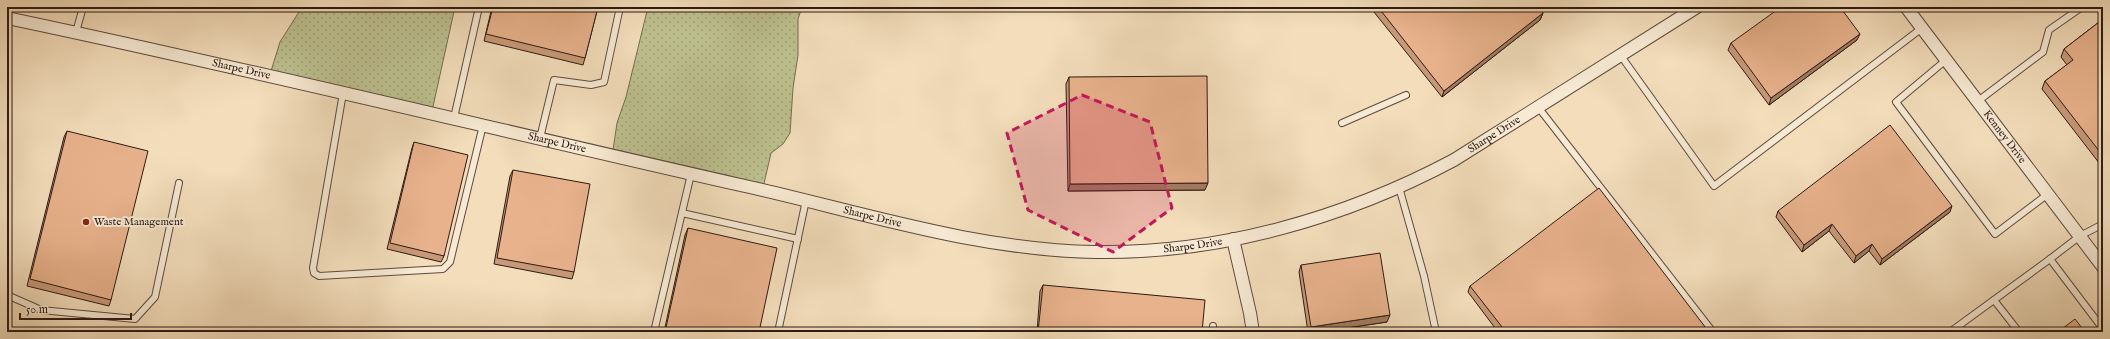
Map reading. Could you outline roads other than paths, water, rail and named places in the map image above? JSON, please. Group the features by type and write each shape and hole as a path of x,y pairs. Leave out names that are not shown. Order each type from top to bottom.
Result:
{"street":[{"name":"Sharpe Drive","path":"7,18 76,32 454,118 942,233 1042,249 1129,251 1163,249 1233,239 1302,223 1370,200 1454,160 1621,56 1696,7"},
{"name":"Kenney Drive","path":"1906,7 2080,236 2102,262"},
{"path":"1233,239 1253,332"}],"lane":[{"path":"76,32 82,7"},
{"path":"454,118 479,7"},
{"path":"540,138 554,80 591,85 604,82 620,7"},
{"path":"1978,101 2043,52 2049,30 2082,7"},
{"path":"1621,56 1714,186 1922,28"},
{"path":"1946,60 1896,102 1995,234 2048,194"},
{"path":"343,93 313,268 314,273 319,276 443,269 447,267 450,262 483,125"},
{"path":"1342,122 1406,95"},
{"path":"1538,107 1713,332"},
{"path":"654,332 691,174"},
{"path":"7,295 41,310 135,319 155,297 179,183"},
{"path":"1399,187 1424,276 1436,332"},
{"path":"778,332 806,200"},
{"path":"682,213 798,239"},
{"path":"1950,332 2080,236 2103,224"},
{"path":"2050,259 2103,329"},
{"path":"1994,300 2019,332"}],"place":[{"name":"Waste Management","path":"86,222"}]}
